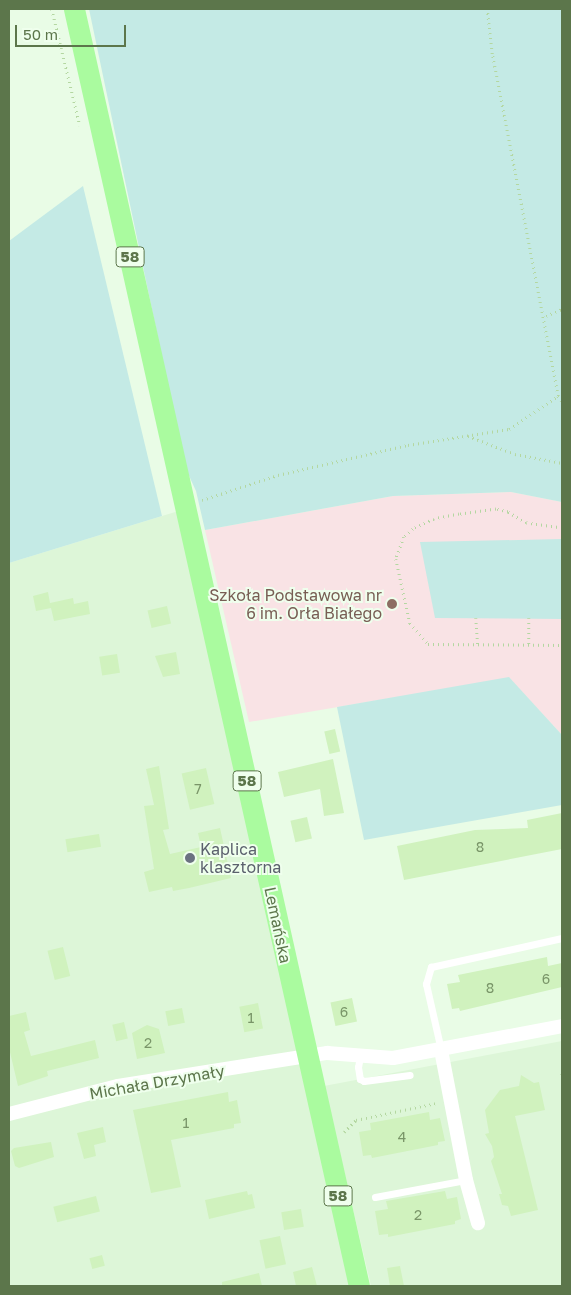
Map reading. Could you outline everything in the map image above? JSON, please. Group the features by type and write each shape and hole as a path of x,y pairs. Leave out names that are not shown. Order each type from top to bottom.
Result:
{"main road":[{"name":"58","path":"74,9 186,506"},
{"name":"Lemańska","path":"186,506 306,1056 359,1286"}],"street":[{"name":"Michała Drzymały","path":"9,1114 118,1086 306,1056 338,1052 360,1056 392,1058 562,1026"},
{"path":"441,1050 466,1180 478,1223"}],"lane":[{"path":"441,1050 426,984 431,967 562,938"},
{"path":"360,1056 358,1067 360,1078 364,1081 410,1075"},
{"path":"375,1197 466,1180"}],"path":[{"path":"487,9 492,54 558,396 562,401"},
{"path":"546,316 562,309"},
{"path":"186,506 278,475 408,444 509,429 558,396"},
{"path":"467,435 515,454 562,463"},
{"path":"562,528 526,523 508,512 496,509 434,519 404,537 396,559 410,624 428,644 562,645"},
{"path":"476,618 478,645"},
{"path":"529,618 529,645"},
{"path":"339,1136 356,1120 441,1103 439,1094"},
{"path":"424,1106 425,1112"},
{"path":"398,1112 398,1117"},
{"path":"373,1117 374,1122"}],"shaded area":[{"path":"89,9 562,9 562,502 511,492 393,496 205,530 196,491 185,467"},
{"path":"83,186 162,516 9,563 9,241"},
{"name":"Szkoła Podstawowa nr 6 im. Orła Białego","path":"511,492 562,502 562,735 509,678 249,722 205,530 393,496"},
{"path":"185,509 351,1286 9,1286 9,563"},
{"path":"562,539 562,619 435,618 420,542"},
{"path":"509,677 562,735 562,805 364,840 337,707"},
{"path":"562,1041 562,1286 371,1286 324,1086"}],"building":[{"path":"48,592 50,603 73,598 74,604 88,601 90,614 54,621 51,608 36,611 33,596"},
{"path":"167,606 171,624 152,628 148,610"},
{"path":"176,652 180,674 163,677 155,656"},
{"path":"117,654 120,673 102,676 99,657"},
{"path":"335,729 340,751 329,754 324,731"},
{"path":"333,759 344,813 324,816 320,789 284,797 278,772"},
{"path":"159,766 169,829 163,830 170,854 201,847 198,833 220,828 231,878 173,891 172,887 149,892 144,872 154,869 144,806 154,805 146,769"},
{"path":"206,768 214,804 190,810 182,774"},
{"path":"562,813 562,849 404,880 397,846 475,830 528,828 527,820"},
{"path":"307,817 312,838 295,842 290,821"},
{"path":"99,834 101,847 67,852 65,839"},
{"path":"63,947 70,976 55,980 47,951"},
{"path":"547,957 548,966 562,963 562,987 460,1011 459,1008 452,1009 447,984 460,982 458,975"},
{"path":"352,998 357,1021 335,1026 330,1003"},
{"path":"258,1003 263,1029 244,1032 239,1007"},
{"path":"182,1008 185,1023 168,1026 165,1011"},
{"path":"26,1012 30,1030 24,1032 31,1056 95,1040 99,1058 47,1071 48,1076 18,1086 9,1048 9,1016"},
{"path":"124,1022 128,1039 116,1041 112,1025"},
{"path":"147,1025 159,1029 165,1053 137,1059 132,1033"},
{"path":"521,1075 534,1083 539,1082 545,1110 515,1116 538,1210 511,1216 508,1206 502,1205 499,1194 502,1194 491,1161 494,1157 492,1146 485,1134 489,1133 485,1110 500,1090 519,1086"},
{"path":"228,1092 229,1102 237,1100 241,1123 234,1124 234,1128 171,1140 181,1187 151,1193 133,1110"},
{"path":"429,1112 430,1120 440,1118 445,1141 438,1142 438,1145 372,1158 371,1155 363,1156 359,1132 371,1130 370,1123"},
{"path":"103,1127 106,1142 94,1145 96,1156 84,1159 77,1133"},
{"path":"51,1142 54,1157 19,1168 15,1166 11,1151 14,1148"},
{"path":"247,1191 248,1195 252,1194 255,1208 209,1219 205,1200"},
{"path":"445,1191 447,1199 457,1197 461,1219 455,1221 455,1224 388,1237 388,1234 379,1235 375,1211 388,1209 386,1201"},
{"path":"96,1196 100,1212 57,1222 53,1207"},
{"path":"301,1209 304,1227 284,1230 281,1212"},
{"path":"280,1236 286,1264 265,1269 259,1240"},
{"path":"102,1255 105,1266 92,1269 89,1258"},
{"path":"400,1266 404,1286 390,1286 387,1268"},
{"path":"312,1267 317,1286 296,1286 293,1272"},
{"path":"259,1273 262,1286 222,1286 222,1282"}],"place":[{"name":"Szkoła Podstawowa nr 6 im. Orła Białego","path":"392,604"},
{"name":"Kaplica klasztorna","path":"190,858"}]}
